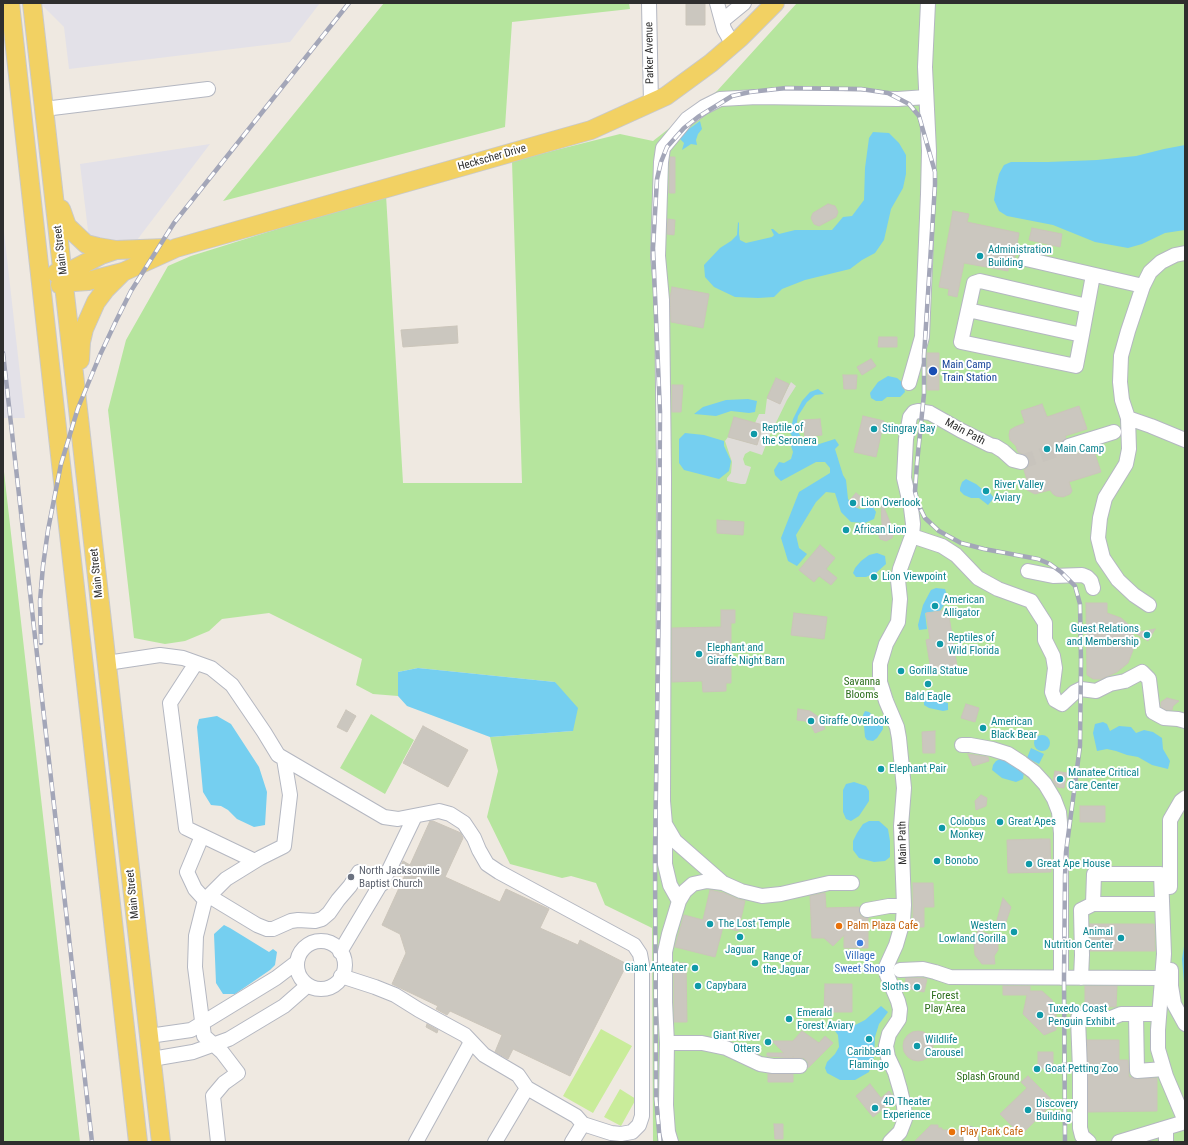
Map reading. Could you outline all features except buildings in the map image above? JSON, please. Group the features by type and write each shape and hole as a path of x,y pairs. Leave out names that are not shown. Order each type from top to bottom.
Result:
{"main road":[{"name":"Main Street","path":"10,3 138,1142"},
{"name":"Main Street","path":"32,3 161,1142"},
{"name":"Heckscher Drive","path":"176,248 116,250 74,268 64,280 74,282 88,281 123,272 176,248 591,130 666,96 711,63 733,44 771,4"},
{"path":"53,182 67,226 86,244 116,250"},
{"path":"38,253 64,280 56,290 51,300 45,319"},
{"path":"76,392 81,342 84,329 96,302 105,290 123,272"},
{"path":"84,665 107,663"},
{"path":"126,1039 149,1036"},
{"path":"129,1063 152,1059"}],"street":[{"name":"Parker Avenue","path":"649,3 651,104"},
{"path":"717,3 724,29 733,44"},
{"path":"722,21 744,3"},
{"path":"909,383 922,337 929,151 925,67 928,3"},
{"path":"44,109 208,89"},
{"path":"679,901 670,884 665,864 665,824 663,801 664,477 662,300 658,256 661,162 663,148 687,119 704,107 720,99 898,99 926,97"},
{"path":"1149,605 1134,595 1118,580 1104,558 1098,538 1100,518 1106,498 1126,464 1129,449 1128,418 1122,400 1120,382 1121,356 1128,331 1143,286 1150,272 1161,262 1175,255 1185,254"},
{"path":"1026,259 1143,286"},
{"path":"1087,306 980,281 974,283 961,342 1076,366 1093,275"},
{"path":"968,310 1082,336"},
{"name":"Main Path","path":"890,1142 900,1132 905,1119 900,1089 895,1072 888,1058 886,1046 889,1034 899,1019 900,1009 898,1000 887,975 886,967 896,945 903,921 904,906 901,826 904,788 899,738 880,682 880,664 886,644 898,622 900,599 898,580 900,569 912,536 913,524 911,508 904,478 904,459 910,417 914,412 918,411 930,413 966,433 999,448 1013,460 1021,462"},
{"path":"1128,418 1185,440"},
{"path":"1069,446 1114,432"},
{"path":"912,536 942,546 956,555 978,578 998,589 1031,601 1045,623 1045,640 1054,656 1055,668 1052,692 1055,700 1062,704 1075,692 1081,689 1096,691 1110,684 1125,681 1142,672 1149,678 1153,712 1164,718 1185,721"},
{"path":"1028,571 1053,576 1082,575 1087,577 1093,588"},
{"path":"107,663 160,655 183,658 211,668 232,685 278,755 384,817 398,819 440,811 450,814 464,823 474,838 487,864 499,872 634,945 640,954 642,965 642,1116 639,1125 632,1132 621,1134 610,1133 583,1124 576,1116 527,1088 518,1075 484,1055 465,1035 395,995 341,976"},
{"path":"196,663 170,702 186,828 255,862"},
{"path":"962,745 992,749 1008,754 1034,772 1045,784 1054,799 1059,812 1061,833 1061,978"},
{"path":"218,1142 213,1096 224,1083 238,1073 222,1052 204,1036 195,967 196,936 207,898 226,879 284,846 290,795 284,758"},
{"path":"1185,798 1181,801 1170,820 1170,828 1171,986 1174,1004 1185,1024"},
{"path":"340,952 382,884 415,816"},
{"path":"665,824 676,841 723,883"},
{"path":"202,836 187,872 195,889 207,898 267,929 273,929 291,921 315,921 322,919 329,914 359,872 382,884"},
{"path":"1094,904 1094,874 1161,874 1164,954 1159,1014 1158,1049 1164,1069 1185,1121 1120,1142"},
{"path":"671,1142 668,1132 666,1105 667,1043 665,952 679,901 693,884 707,881 723,883 741,891 762,896 781,894 829,883 852,883"},
{"path":"1081,978 1081,910 1094,904 1162,904"},
{"path":"867,910 889,906 904,906"},
{"path":"318,941 326,942 333,945 340,952 343,957 343,972 334,984 327,988 319,989 308,985 300,977 297,970 299,954 310,944 318,941"},
{"path":"149,1036 191,1030 276,978 297,962"},
{"path":"900,970 923,970 950,977 1162,978"},
{"path":"152,1059 193,1052 229,1040 284,1006 308,985"},
{"path":"1089,1142 1082,1136 1080,1128 1078,1018 1110,1018 1121,1014 1159,1014"},
{"path":"1136,1014 1137,1071 1164,1069"},
{"path":"416,1142 471,1042"},
{"path":"667,1043 702,1043 726,1048 760,1064 773,1066 800,1066"},
{"path":"495,1142 527,1088"},
{"path":"572,1142 583,1124"},
{"path":"1166,1128 1166,1142"}],"shaded area":[{"path":"40,3 320,3 290,42 69,69 64,27"},
{"path":"210,144 137,240 103,243 89,239 80,164"},
{"path":"3,223 25,418 3,418"},
{"path":"791,382 796,386 787,400 762,455 750,451 745,454 743,459 745,465 751,467 746,483 741,484 727,481 727,478 731,473 732,462 725,441 728,437 757,445 755,423 759,414 765,414 767,398 780,403"}],"green space":[{"path":"384,3 629,3 630,9 512,22 505,127 223,201"},
{"path":"797,3 1185,3 1185,1142 653,1142 652,928 605,905 596,883 571,876 562,878 510,864 487,817 498,771 490,737 573,731 555,682 418,668 398,672 398,696 373,694 356,685 362,659 269,613 222,619 209,631 185,641 165,644 134,638 108,410 126,340 168,266 191,256 386,195 403,483 522,483 512,161 620,134 653,141 717,91"},
{"path":"3,463 80,1142 3,1142"},
{"path":"371,714 414,740 385,794 340,768"},
{"path":"601,1029 632,1046 593,1113 563,1096"},
{"path":"620,1089 636,1099 621,1126 604,1117"}],"water":[{"path":"700,121 702,129 696,140 697,145 691,144 682,150 684,143 680,139 686,131"},
{"path":"873,132 889,133 899,143 906,155 906,174 903,188 891,209 884,240 875,253 850,269 805,280 782,289 774,297 735,297 714,287 705,277 704,265 720,248 737,235 738,222 740,240 746,243 772,237 774,235 771,229 779,234 795,230 832,230 843,217 852,216 864,200 865,168 869,138"},
{"path":"1185,145 1185,230 1165,233 1142,244 1128,248 1095,242 1053,225 1007,216 999,211 994,200 999,174 1004,165 1011,162 1097,160 1136,156"},
{"path":"888,376 897,378 903,383 905,392 900,397 887,397 882,401 876,401 871,398 870,393 878,382"},
{"path":"818,389 824,394 815,395 807,402 798,416 796,428 801,437 808,443 816,445 835,439 839,445 835,449 846,480 848,499 860,509 865,509 871,504 876,512 874,519 865,523 851,522 841,512 835,493 826,492 816,502 796,535 799,548 807,554 797,566 788,561 781,538 799,492 830,473 830,468 825,462 816,462 781,481 775,475 774,470 779,462 784,463 791,459 793,452 791,446 795,441 790,433 793,419 802,401 810,392"},
{"path":"748,399 757,401 755,412 749,413 731,411 716,416 694,414 703,407 726,400"},
{"path":"685,433 704,435 724,441 724,446 731,461 729,471 719,479 684,470 679,463 679,439"},
{"path":"966,479 982,489 983,494 990,493 994,498 988,505 979,498 971,498 964,495 960,491 962,482"},
{"path":"877,553 885,556 886,564 876,573 866,577 856,577 853,573 861,561 869,555"},
{"path":"936,588 945,589 948,599 940,611 925,613 927,629 919,630 918,625 923,605 931,590"},
{"path":"418,668 555,682 578,708 573,731 490,737 407,706 398,696 398,672"},
{"path":"929,698 948,703 948,710 943,711 929,708 924,705 924,700"},
{"path":"865,711 869,712 883,725 883,729 873,741 867,740 865,737 863,715"},
{"path":"217,716 231,724 259,767 267,792 265,825 254,827 237,819 228,810 221,806 211,805 203,792 197,727 199,719"},
{"path":"1103,722 1107,724 1110,731 1119,726 1131,727 1136,733 1144,730 1153,732 1162,738 1163,749 1170,761 1168,769 1152,765 1138,757 1116,751 1107,749 1097,751 1093,733 1095,724"},
{"name":"Manatee Critical Care Center","path":"1042,735 1049,740 1050,743 1045,750 1042,751 1035,746 1034,743 1039,736"},
{"name":"Manatee Critical Care Center","path":"1031,748 1044,754 1039,764 1027,758"},
{"path":"1002,758 1024,772 1023,779 1016,782 1002,778 992,770 996,761"},
{"path":"854,782 866,786 869,791 869,801 859,816 851,821 846,819 843,812 843,790 846,784"},
{"path":"869,821 879,821 888,829 890,857 885,861 874,862 859,858 853,850 853,841 857,833 863,824"},
{"path":"224,925 269,952 273,949 277,952 275,965 270,970 235,994 223,994 216,983 214,934"},
{"path":"1185,940 1185,995 1182,959"},
{"path":"881,1006 888,1012 879,1024 875,1037 874,1057 869,1072 855,1080 840,1080 827,1073 825,1068 827,1062 835,1054 839,1047 838,1035 832,1027 833,1023 853,1026 865,1020"}],"tunnel":[{"path":"1021,462 1069,446"}],"railway":[{"path":"41,643 40,601 43,566 48,530 61,464 78,408 116,321 131,291 174,223 349,3"},
{"path":"660,1142 656,1099 655,851 660,412 653,248 657,179 661,162 667,147 684,128 698,117 732,96 750,92 786,88 861,89 888,93 909,104 919,116 935,172 935,185 924,356 924,394 915,491 918,504 925,518 939,531 961,543 1038,559 1050,564 1061,572 1075,586 1080,604 1080,746 1066,852 1065,876 1065,1142"},
{"path":"3,353 92,1142"}],"place":[{"name":"Administration Building","path":"980,256"},
{"name":"Main Camp Train Station","path":"933,371"},
{"name":"Stingray Bay","path":"874,429"},
{"name":"Reptile of the Seronera","path":"754,434"},
{"name":"Main Camp","path":"1047,449"},
{"name":"River Valley Aviary","path":"986,491"},
{"name":"Lion Overlook","path":"853,503"},
{"name":"African Lion","path":"846,530"},
{"name":"Lion Viewpoint","path":"874,577"},
{"name":"American Alligator","path":"935,606"},
{"name":"Guest Relations and Membership","path":"1147,635"},
{"name":"Reptiles of Wild Florida","path":"940,644"},
{"name":"Elephant and Giraffe Night Barn","path":"699,654"},
{"name":"Gorilla Statue","path":"901,671"},
{"name":"Bald Eagle","path":"928,684"},
{"name":"Giraffe Overlook","path":"811,721"},
{"name":"American Black Bear","path":"983,728"},
{"name":"Elephant Pair","path":"881,769"},
{"name":"Manatee Critical Care Center","path":"1060,779"},
{"name":"Great Apes","path":"1000,822"},
{"name":"Colobus Monkey","path":"942,828"},
{"name":"Bonobo","path":"937,861"},
{"name":"Great Ape House","path":"1029,864"},
{"name":"North Jacksonville Baptist Church","path":"351,877"},
{"name":"The Lost Temple","path":"710,924"},
{"name":"Palm Plaza Cafe","path":"839,926"},
{"name":"Western Lowland Gorilla","path":"1014,932"},
{"name":"Jaguar","path":"740,937"},
{"name":"Animal Nutrition Center","path":"1121,938"},
{"name":"Village Sweet Shop","path":"860,943"},
{"name":"Range of the Jaguar","path":"755,963"},
{"name":"Giant Anteater","path":"695,968"},
{"name":"Capybara","path":"698,986"},
{"name":"Sloths","path":"917,987"},
{"name":"Tuxedo Coast Penguin Exhibit","path":"1040,1015"},
{"name":"Emerald Forest Aviary","path":"789,1019"},
{"name":"Caribbean Flamingo","path":"869,1039"},
{"name":"Giant River Otters","path":"768,1042"},
{"name":"Wildlife Carousel","path":"917,1046"},
{"name":"Goat Petting Zoo","path":"1037,1069"},
{"name":"4D Theater Experience","path":"875,1108"},
{"name":"Discovery Building","path":"1028,1110"},
{"name":"Play Park Cafe","path":"952,1132"}],"park label":[{"name":"Savanna Blooms","path":"862,688"},
{"name":"Forest Play Area","path":"945,1002"},
{"name":"Splash Ground","path":"988,1077"}]}
